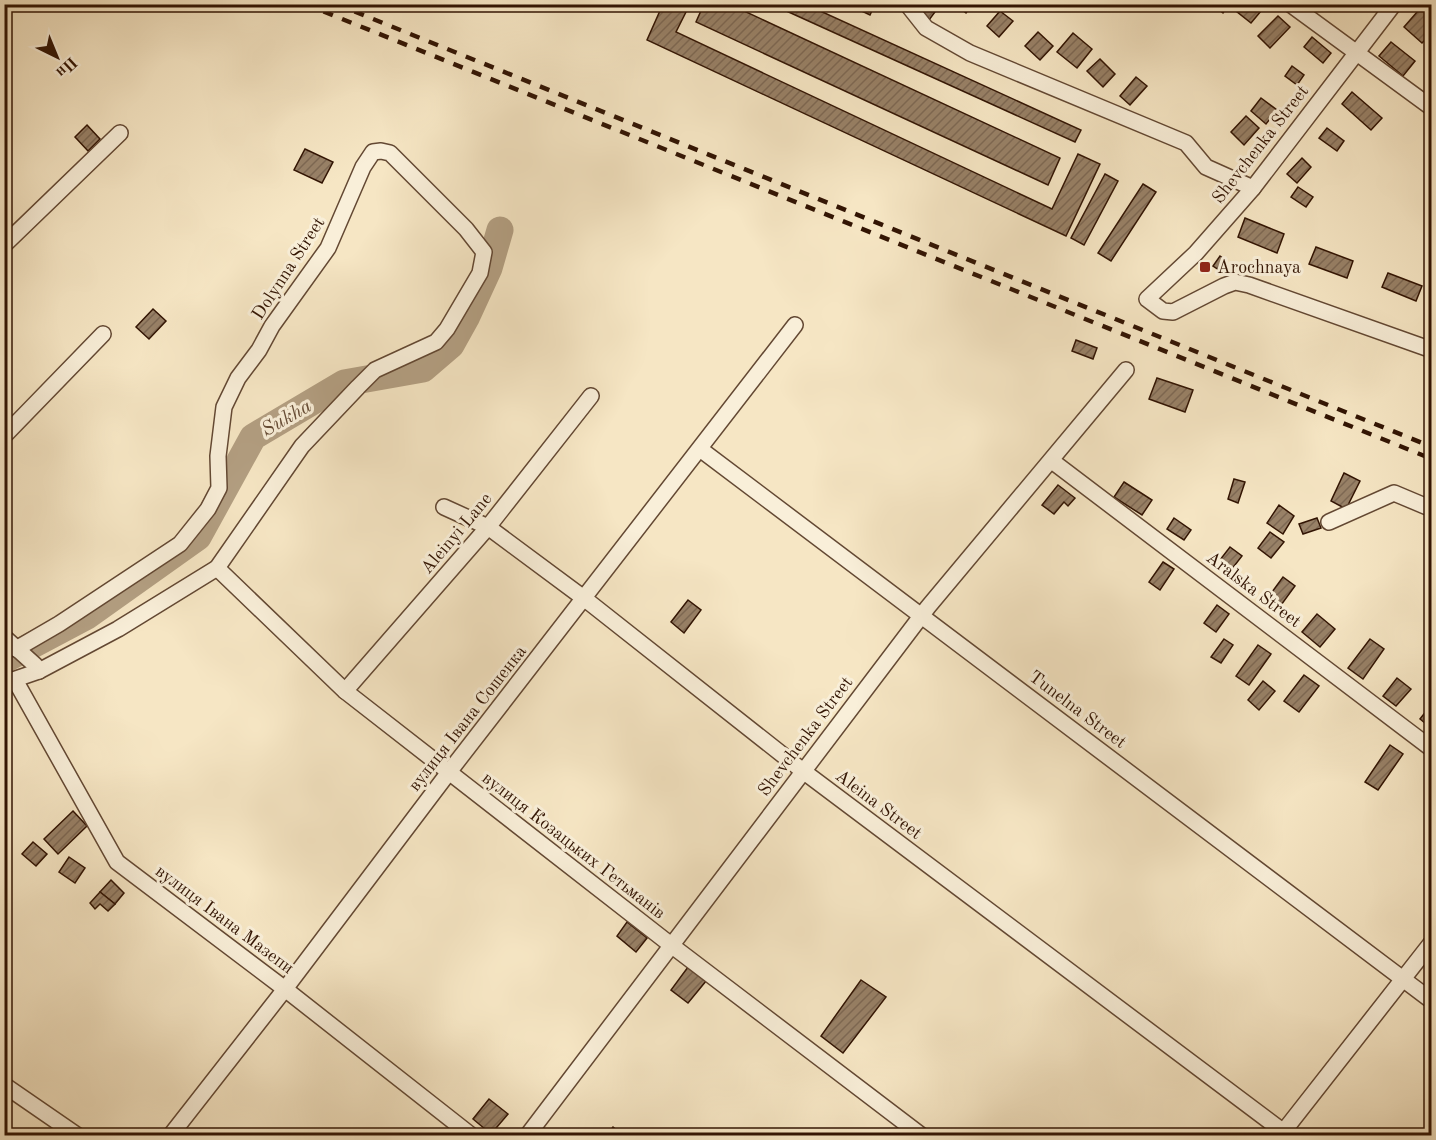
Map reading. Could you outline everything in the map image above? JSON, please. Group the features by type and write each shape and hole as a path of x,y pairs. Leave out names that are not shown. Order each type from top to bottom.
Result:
{"street":[{"path":"907,4 926,28 970,53 1185,143 1206,167 1253,188"},
{"path":"1290,4 1431,108"},
{"name":"Shevchenka Street","path":"1394,4 1253,188 1196,254 1147,299 1163,311 1173,312 1235,282 1431,350"},
{"path":"4,245 120,133"},
{"name":"Dolynna Street","path":"10,682 118,629 217,568 302,446 358,387 375,370 436,342 447,329 480,273 484,252 466,229 390,153 373,152 363,167 328,248 238,378 224,407 218,456 219,488 208,509 180,544 16,649"},
{"name":"вулиця Івана Сошенка","path":"170,1136 795,325"},
{"path":"4,436 103,334"},
{"name":"Shevchenka Street","path":"528,1136 922,615 1126,370"},
{"name":"Aleinyi Lane","path":"345,691 488,527 591,396"},
{"name":"Tunelna Street","path":"700,449 1431,1001"},
{"name":"Aralska Street","path":"1052,461 1431,749"},
{"path":"1329,522 1394,493 1431,509"},
{"name":"Aleina Street","path":"444,507 488,527 585,599 803,771 1284,1134"},
{"name":"вулиця Козацьких Гетьманів","path":"217,568 345,691 671,945 922,1136"},
{"path":"4,637 37,668"},
{"name":"вулиця Івана Мазепи","path":"10,682 117,862 285,989 472,1136"},
{"path":"1284,1134 1431,942"},
{"path":"4,1085 78,1136"}],"building":[{"path":"663,4 690,4 676,32 1052,209 1078,154 1100,164 1066,236 647,40"},
{"path":"704,4 729,4 1060,158 1048,185 696,22"},
{"path":"771,4 805,4 1081,130 1075,142"},
{"path":"847,4 875,4 870,15"},
{"path":"924,4 933,4 938,8 929,20 918,12"},
{"path":"955,4 972,4 966,13"},
{"path":"1212,4 1229,4 1223,13"},
{"path":"1241,4 1266,5 1251,23 1236,11"},
{"path":"1424,4 1432,6 1432,33 1422,43 1404,27"},
{"path":"1000,11 1013,21 999,37 987,26"},
{"path":"1278,16 1290,27 1270,48 1258,36"},
{"path":"1038,32 1053,46 1040,60 1025,46"},
{"path":"1073,33 1092,49 1077,68 1057,52"},
{"path":"1312,37 1331,53 1323,63 1304,47"},
{"path":"1391,42 1415,61 1403,76 1379,56"},
{"path":"1100,59 1115,74 1103,87 1087,71"},
{"path":"1292,66 1304,75 1297,85 1285,76"},
{"path":"1136,77 1147,86 1130,105 1120,96"},
{"path":"1352,92 1382,118 1371,130 1342,104"},
{"path":"1261,98 1277,110 1266,124 1251,111"},
{"path":"1246,116 1259,128 1244,145 1231,132"},
{"path":"87,125 100,139 88,151 75,137"},
{"path":"1327,128 1344,141 1337,151 1319,138"},
{"path":"305,149 333,162 322,183 294,170"},
{"path":"1302,158 1311,167 1297,183 1287,174"},
{"path":"1105,174 1118,181 1084,245 1071,238"},
{"path":"1143,184 1156,192 1111,261 1098,253"},
{"path":"1298,187 1313,197 1306,207 1291,197"},
{"path":"1245,218 1284,234 1277,253 1238,237"},
{"path":"1316,247 1353,261 1347,278 1309,264"},
{"path":"1220,256 1226,260 1219,270 1213,266"},
{"path":"1388,273 1422,286 1416,301 1382,287"},
{"path":"153,309 166,321 149,339 136,327"},
{"path":"1076,340 1097,348 1093,359 1072,351"},
{"path":"1157,378 1193,390 1185,412 1149,399"},
{"path":"1344,473 1360,481 1346,509 1331,501"},
{"path":"1234,479 1245,482 1238,503 1228,499"},
{"path":"1124,482 1152,500 1142,515 1114,497"},
{"path":"1058,485 1075,498 1068,506 1064,502 1054,514 1042,505"},
{"path":"1279,505 1294,516 1283,534 1267,523"},
{"path":"1174,518 1191,530 1184,540 1167,529"},
{"path":"1317,518 1321,528 1303,534 1299,524"},
{"path":"1270,532 1284,542 1271,558 1258,548"},
{"path":"1230,547 1242,556 1228,574 1216,565"},
{"path":"1163,562 1174,569 1160,590 1149,582"},
{"path":"1283,577 1295,586 1276,612 1264,603"},
{"path":"688,600 701,610 684,633 671,622"},
{"path":"1217,605 1229,614 1216,632 1204,623"},
{"path":"1317,614 1335,629 1320,647 1302,632"},
{"path":"1224,639 1233,645 1221,663 1211,657"},
{"path":"1370,639 1384,649 1363,679 1348,668"},
{"path":"1258,645 1271,654 1249,685 1236,676"},
{"path":"1304,675 1319,686 1299,712 1284,701"},
{"path":"1397,678 1411,689 1396,706 1383,696"},
{"path":"1263,681 1275,691 1259,710 1248,700"},
{"path":"1432,704 1432,727 1431,728 1420,719"},
{"path":"1390,745 1403,754 1378,790 1365,782"},
{"path":"73,811 87,826 58,854 44,839"},
{"path":"33,842 47,854 36,866 22,854"},
{"path":"69,857 85,868 75,883 59,872"},
{"path":"111,880 124,893 115,904 100,892"},
{"path":"100,892 115,904 108,911 100,904 95,909 90,903"},
{"path":"627,922 647,938 636,952 617,936"},
{"path":"688,967 706,981 688,1003 671,990"},
{"path":"861,980 886,997 843,1053 821,1036"},
{"path":"489,1099 508,1114 491,1134 473,1119"},
{"path":"613,1127 624,1136 606,1136"}],"waterway":[{"name":"Sukha","path":"4,660 87,616 198,537 253,437 344,383 423,369 451,345 489,268 500,230"}],"railway":[{"path":"305,4 1432,459"},
{"path":"336,4 1432,447"}],"place":[{"name":"Arochnaya","path":"1205,267"}]}
